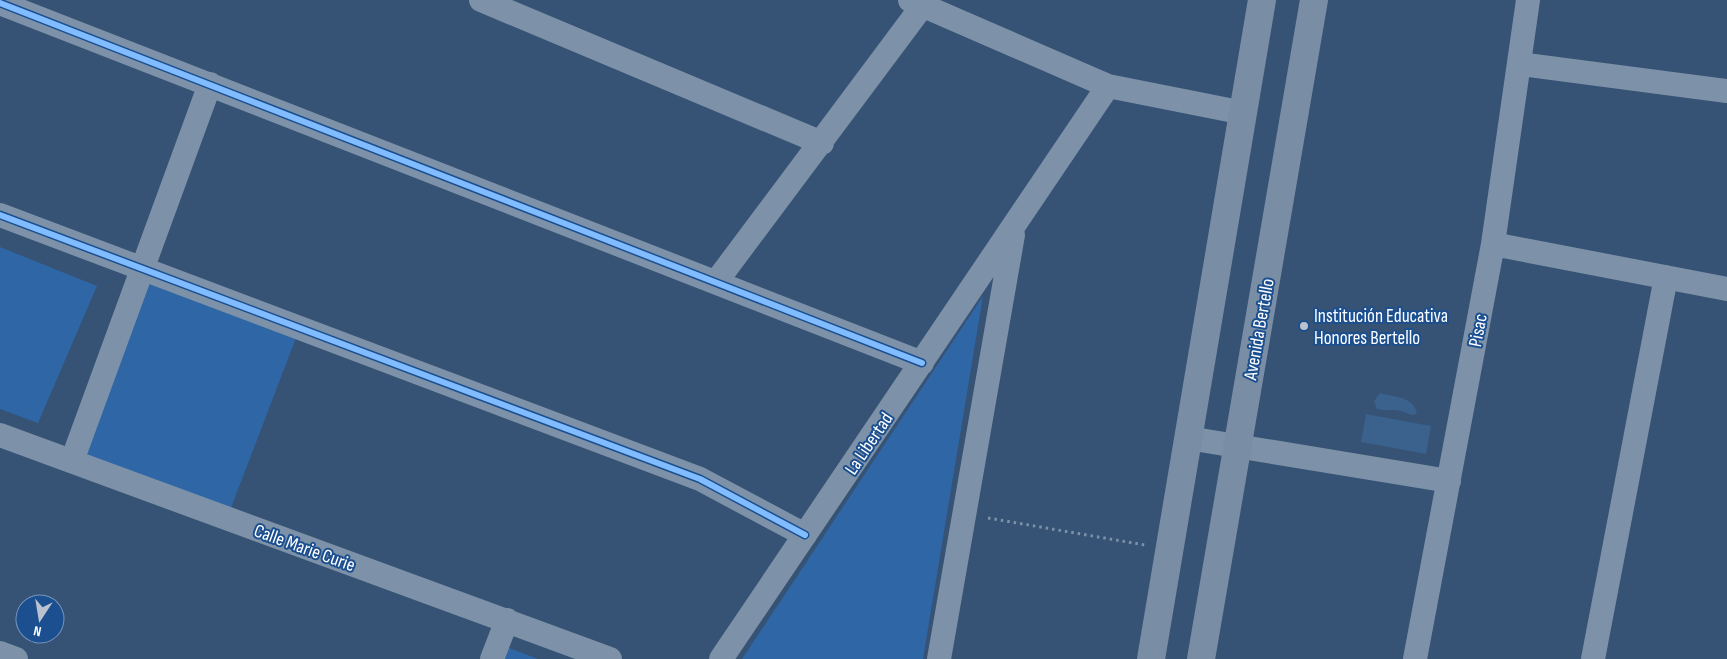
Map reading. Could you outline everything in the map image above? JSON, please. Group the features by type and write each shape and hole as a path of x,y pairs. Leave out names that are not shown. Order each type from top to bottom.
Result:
{"main road":[{"path":"1151,659 1262,0"},
{"name":"Avenida Bertello","path":"1201,659 1314,0"}],"street":[{"path":"481,0 822,143"},
{"name":"Pisac","path":"1415,659 1494,244 1528,0"},
{"path":"0,3 922,362"},
{"path":"716,282 822,143 917,3 1108,86 1244,112"},
{"path":"1520,64 1727,91"},
{"path":"72,461 141,268 210,84"},
{"name":"La Libertad","path":"721,659 1108,86"},
{"path":"0,215 700,479 806,535"},
{"path":"939,659 1014,226"},
{"path":"1494,244 1727,289"},
{"path":"1593,659 1666,277"},
{"name":"Calle Marie Curie","path":"0,435 610,659"},
{"path":"1188,438 1448,481"},
{"path":"492,659 506,620"},
{"path":"0,653 16,659"}],"path":[{"path":"964,514 1170,549"}],"shaded area":[{"path":"0,247 97,286 38,423 0,409"},
{"path":"147,280 296,338 229,513 84,460"},
{"path":"983,296 923,659 742,659"},
{"path":"1380,393 1408,400 1415,408 1417,414 1398,410 1377,409 1374,401"},
{"path":"1366,414 1431,426 1426,454 1361,442"},
{"path":"504,646 538,659 499,659"}],"cycle path":[{"path":"0,3 922,363"},
{"path":"0,215 700,479 805,535"}],"place":[{"name":"Institución Educativa Honores Bertello","path":"1304,326"}]}
